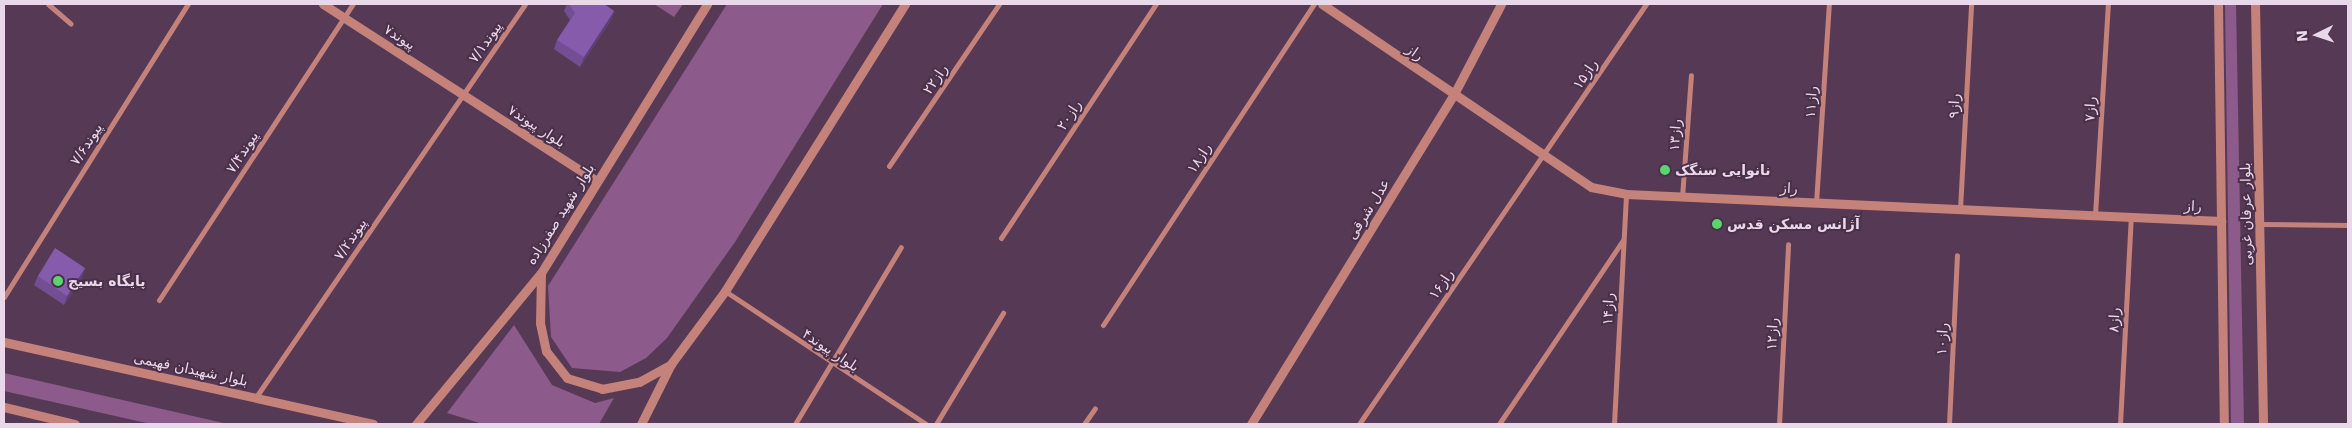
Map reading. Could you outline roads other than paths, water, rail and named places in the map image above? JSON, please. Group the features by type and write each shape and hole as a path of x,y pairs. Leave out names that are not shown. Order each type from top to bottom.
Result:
{"street":[{"path":"48,4 71,24"},
{"name":"پیوند۷/۶","path":"4,297 188,4"},
{"name":"پیوند۷","path":"323,4 462,93"},
{"name":"پیوند۷/۴","path":"159,300 353,4"},
{"name":"پیوند۷/۱","path":"462,93 526,4"},
{"name":"بلوار شهید صفرزاده","path":"416,424 541,273 707,4"},
{"path":"641,424 671,364 725,291 905,4"},
{"name":"راز۲۲","path":"889,166 999,4"},
{"name":"راز۲۰","path":"1001,238 1156,4"},
{"name":"راز۱۸","path":"1102,325 1314,4"},
{"name":"راز","path":"1322,4 1453,96 1591,187 1626,194 2221,221"},
{"name":"عدل شرقی","path":"1251,424 1453,96 1500,4"},
{"name":"راز۱۵","path":"1542,156 1646,4"},
{"name":"راز۱۱","path":"1816,203 1829,4"},
{"name":"راز۹","path":"1960,209 1971,4"},
{"name":"راز۷","path":"2095,215 2108,4"},
{"name":"بلوار عرفان غربی","path":"2218,4 2224,424"},
{"name":"بلوار عرفان غربی","path":"2255,4 2261,224 2263,424"},
{"name":"راز۱۳","path":"1682,197 1691,75"},
{"name":"بلوار پیوند۷","path":"462,93 597,181"},
{"name":"پیوند۷/۲","path":"256,397 462,93"},
{"name":"راز۱۶","path":"1359,424 1542,156"},
{"name":"راز۱۴","path":"1614,424 1626,194"},
{"name":"راز۸","path":"2120,424 2131,217"},
{"path":"2261,224 2348,225"},
{"path":"1499,424 1623,240"},
{"name":"راز۱۲","path":"1779,424 1788,244"},
{"path":"795,424 900,247"},
{"name":"راز۱۰","path":"1949,424 1957,255"},
{"path":"541,273 540,323 546,351 567,378 602,389 639,382 671,364"},
{"name":"بلوار پیوند۴","path":"725,291 829,364 926,424"},
{"path":"936,424 1003,313"},
{"name":"بلوار شهیدان فهیمی","path":"4,342 373,424"},
{"path":"4,407 75,424"},
{"path":"1084,424 1095,408"}],"place":[{"name":"نانوایی سنگک","path":"1665,170"},
{"name":"آژانس مسکن قدس","path":"1717,224"},
{"name":"پایگاه بسیج","path":"58,281"}]}
